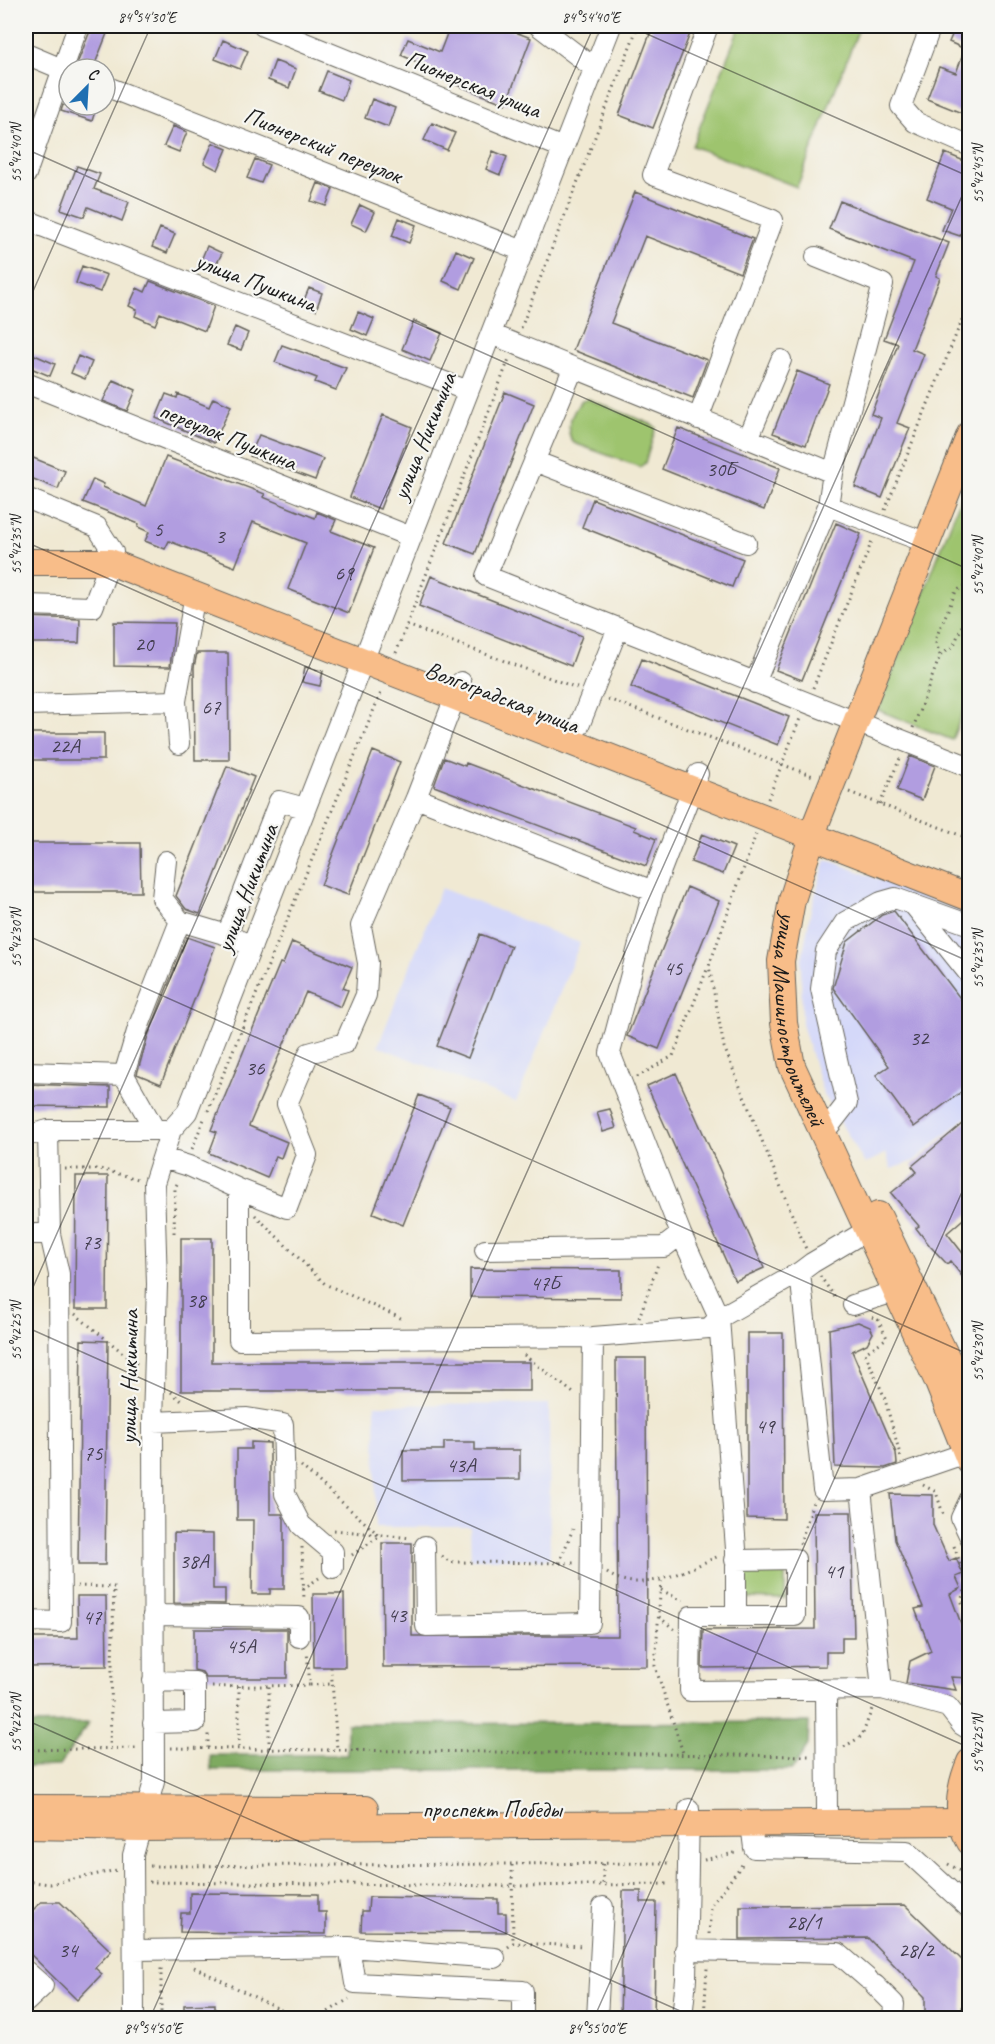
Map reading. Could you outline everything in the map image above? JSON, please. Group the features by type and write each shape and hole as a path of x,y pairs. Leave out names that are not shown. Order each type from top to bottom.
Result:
{"main road":[{"name":"улица Машиностроителей","path":"968,1457 953,1371 894,1292 866,1231 828,1128 792,1066 784,1023 781,961 792,900 864,726 969,434"},
{"path":"864,726 969,473"},
{"name":"Волгоградская улица","path":"26,549 78,549 196,580 365,653 458,689 579,726 695,782 820,831 969,881"},
{"path":"26,562 111,557 195,594 365,653"},
{"path":"458,689 695,782"},
{"path":"820,831 969,898"},
{"path":"828,1128 953,1371 969,1413"},
{"path":"689,1817 753,1836 964,1825 961,1785 969,1762"},
{"name":"проспект Победы","path":"26,1808 144,1818 689,1817 827,1810 964,1825"},
{"path":"26,1826 144,1818"}],"street":[{"path":"69,57 78,26"},
{"name":"Пионерская улица","path":"263,26 563,148"},
{"path":"539,26 594,68"},
{"name":"улица Никитина","path":"134,2019 132,1874 161,1747 161,1722 153,1681 153,1615 163,1380 154,1183 162,1158 163,1130 187,1112 611,26"},
{"path":"698,419 773,220 653,175 708,26"},
{"path":"931,26 901,106 915,122 969,146"},
{"path":"26,54 57,67"},
{"path":"26,174 57,91"},
{"name":"Пионерский переулок","path":"117,91 523,251"},
{"name":"улица Пушкина","path":"26,219 468,392"},
{"path":"755,683 828,506 834,473 883,285 816,257"},
{"path":"492,334 573,369 834,473"},
{"path":"748,439 781,360"},
{"path":"573,369 486,576 969,767"},
{"name":"переулок Пушкина","path":"26,382 411,537"},
{"path":"534,461 746,543"},
{"path":"26,498 97,527 111,557 93,607 26,605"},
{"path":"828,506 928,543"},
{"path":"179,744 176,701 195,594"},
{"path":"579,726 618,628"},
{"path":"162,1158 185,1165 239,1194 287,1208 307,1155 287,1104 309,1053 345,1043 366,995 368,963 361,926 416,798 458,689"},
{"path":"26,705 176,701"},
{"path":"695,782 653,891 610,1053 681,1234 719,1318 736,1554 736,1616"},
{"path":"416,798 653,891"},
{"path":"228,935 279,801 305,808"},
{"path":"166,861 162,898 180,921 228,935 252,946"},
{"path":"828,1128 847,1103 821,989 826,951 845,922 881,902 895,898 969,925"},
{"path":"913,904 969,975"},
{"path":"124,1075 138,1028 180,921"},
{"path":"26,1072 124,1075"},
{"path":"124,1075 163,1130"},
{"path":"26,1136 48,1130 163,1130"},
{"path":"26,1621 61,1622 60,1302 59,1274 50,1234 48,1130"},
{"path":"239,1194 239,1340 593,1336 709,1328 719,1318 866,1231"},
{"path":"26,1234 50,1234"},
{"path":"485,1250 664,1247 681,1234"},
{"path":"806,1267 823,1490 861,1490 906,1474 968,1457"},
{"path":"853,1309 894,1292"},
{"path":"428,1545 426,1626 590,1623 593,1336"},
{"path":"162,1420 247,1418 283,1424 285,1494 302,1525 333,1552 333,1568"},
{"path":"861,1490 878,1695"},
{"path":"962,1540 954,1521 969,1499"},
{"path":"736,1554 795,1559 795,1616 691,1616 690,1691 826,1690 878,1695 949,1709 969,1730"},
{"path":"153,1615 299,1617 303,1640"},
{"path":"153,1681 195,1682 195,1722 161,1722"},
{"path":"826,1690 827,1810"},
{"path":"682,2019 686,1979 689,1817"},
{"path":"753,1836 907,1851 969,1909"},
{"path":"597,2019 603,1907"},
{"path":"134,1950 349,1947 495,1958"},
{"path":"349,1947 355,1983 523,1991 523,2019"},
{"path":"685,1950 838,1953 894,2004 893,2019"},
{"path":"26,1971 43,1986 26,2002"},
{"path":"26,2012 31,2019"}],"path":[{"path":"174,1234 175,1188 393,663 638,26"},
{"path":"622,1085 673,1056 709,966 764,809 969,300"},
{"path":"940,656 935,640 956,591 969,583"},
{"path":"880,804 940,656 954,645 969,607"},
{"path":"407,625 782,764 969,839"},
{"path":"709,966 724,1047 806,1267 853,1309 878,1320 887,1338 865,1353 884,1396 906,1474 936,1492 954,1521"},
{"path":"49,1169 100,1169 154,1183"},
{"path":"239,1194 325,1284 411,1323"},
{"path":"634,1334 664,1247"},
{"path":"60,1302 163,1380 172,1393 204,1419"},
{"path":"501,1337 592,1408"},
{"path":"163,1380 172,1393"},
{"path":"162,1420 172,1393"},
{"path":"284,1450 380,1536"},
{"path":"799,1548 811,1504 823,1490"},
{"path":"305,1611 302,1525 428,1545 450,1562 590,1563 619,1581 661,1581 736,1554"},
{"path":"962,1540 968,1584 961,1600 969,1623"},
{"path":"661,1581 655,1666 684,1756"},
{"path":"61,1585 114,1587 110,1748"},
{"path":"303,1640 310,1685"},
{"path":"331,1667 337,1749"},
{"path":"195,1687 331,1684"},
{"path":"269,1685 269,1748"},
{"path":"239,1686 239,1748"},
{"path":"26,1750 161,1747 684,1756 827,1756 862,1736 878,1695"},
{"path":"949,1709 969,1696"},
{"path":"161,1722 161,1747"},
{"path":"26,1881 50,1884 132,1874 689,1863 753,1836"},
{"path":"704,2019 711,1906 753,1836"},
{"path":"603,1864 603,1907"},
{"path":"512,1865 513,1943"},
{"path":"132,1874 512,1886 687,1883"},
{"path":"495,1958 513,1943 600,1947"},
{"path":"161,2019 162,1951"},
{"path":"193,1966 297,2019"},
{"path":"318,2019 356,1994 355,1983"}],"shaded area":[{"path":"826,859 969,914 969,1115 914,1161 891,1169 886,1153 865,1164 823,1093 802,1024 801,964 811,909"},
{"path":"441,888 580,943 516,1102 378,1046"},
{"path":"549,1404 550,1559 471,1559 470,1527 376,1527 375,1405"}],"green space":[{"path":"740,26 860,26 797,187 692,146"},
{"path":"588,399 656,428 645,463 640,467 574,443 569,433 570,422 582,400"},
{"path":"969,477 969,696 952,740 878,710"},
{"path":"743,1566 785,1566 785,1599 743,1598"},
{"path":"809,1722 808,1745 792,1770 211,1770 210,1755 347,1755 347,1724"},
{"path":"89,1723 59,1766 26,1767 26,1724"}],"building":[{"path":"92,26 110,26 98,57 80,57"},
{"path":"450,26 499,26 531,38 506,104 431,75 433,69 401,55 408,39 440,52"},
{"path":"653,26 693,26 653,128 619,115"},
{"path":"956,26 969,26 969,116 927,99 939,67 956,73 965,49 949,42"},
{"path":"223,40 248,51 240,69 215,59"},
{"path":"275,61 296,69 289,88 268,80"},
{"path":"327,71 349,80 342,100 319,91"},
{"path":"372,99 395,108 388,127 365,118"},
{"path":"80,117 93,117 92,121"},
{"path":"432,123 455,133 447,150 424,140"},
{"path":"173,126 187,132 179,152 164,146"},
{"path":"213,143 227,149 218,170 204,163"},
{"path":"493,151 507,157 500,175 486,169"},
{"path":"945,153 969,163 969,212 960,236 942,230 951,208 927,198"},
{"path":"255,159 269,165 261,183 247,178"},
{"path":"77,166 100,174 94,189 129,202 122,221 88,207 84,217 61,209"},
{"path":"318,183 333,189 326,206 311,201"},
{"path":"635,192 753,239 740,273 645,236 611,323 707,360 693,398 573,350"},
{"path":"840,201 949,243 936,276 940,278 912,349 924,354 897,423 910,428 882,498 855,487 881,418 871,414 898,344 884,339 914,262 829,229"},
{"path":"360,205 375,212 366,231 351,224"},
{"path":"399,218 416,225 409,243 392,236"},
{"path":"160,228 175,234 167,253 152,247"},
{"path":"207,246 222,253 213,271 199,265"},
{"path":"456,250 474,258 461,289 443,281"},
{"path":"82,266 107,275 100,292 76,283"},
{"path":"150,281 214,306 205,331 160,313 155,325 135,316 137,310 129,306 137,288 145,292"},
{"path":"309,288 322,293 316,310 302,305"},
{"path":"358,312 374,319 367,336 351,329"},
{"path":"414,321 442,333 430,361 402,349"},
{"path":"235,327 248,333 241,350 227,345"},
{"path":"282,345 346,368 336,390 315,382 317,378 275,362"},
{"path":"30,353 55,364 50,376 26,366"},
{"path":"78,356 92,362 85,379 71,373"},
{"path":"797,371 829,384 806,445 773,433"},
{"path":"113,380 136,390 127,411 103,401"},
{"path":"505,392 534,404 475,554 446,543"},
{"path":"166,394 177,398 178,394 209,407 213,398 231,406 214,443 156,418"},
{"path":"383,415 412,427 380,509 350,497"},
{"path":"678,428 780,468 764,510 662,469"},
{"path":"259,435 323,459 315,480 250,456"},
{"path":"26,455 65,471 58,489 26,476"},
{"path":"166,457 265,494 263,497 315,518 317,512 336,520 331,531 374,548 349,613 288,589 306,543 253,522 235,567 169,541 165,549 145,541 149,532 138,527 139,524 83,502 93,479 104,484 103,487 146,506"},
{"path":"593,499 743,559 732,587 582,527"},
{"path":"836,523 861,534 802,680 776,670"},
{"path":"431,576 582,636 571,666 419,606"},
{"path":"26,617 80,619 79,643 26,643"},
{"path":"114,622 175,623 170,667 114,666"},
{"path":"197,653 228,653 229,760 195,760 194,667"},
{"path":"642,659 789,717 778,745 631,687"},
{"path":"305,667 323,671 320,686 302,682"},
{"path":"26,733 104,733 104,760 26,760"},
{"path":"373,751 400,762 348,895 321,885"},
{"path":"910,756 935,766 922,800 897,790"},
{"path":"444,758 465,766 466,763 636,827 634,830 656,839 646,866 434,786"},
{"path":"227,766 254,777 200,914 186,909 176,896"},
{"path":"702,834 734,847 723,874 691,862"},
{"path":"26,843 140,843 141,892 26,892"},
{"path":"687,887 719,901 659,1049 627,1036"},
{"path":"894,911 969,1010 969,1086 914,1127 876,1075 889,1066 833,988 847,942 882,915"},
{"path":"480,934 511,946 468,1058 437,1046"},
{"path":"187,937 215,947 161,1084 137,1074 147,1039"},
{"path":"292,942 352,967 343,988 348,990 341,1007 306,992 249,1126 287,1142 281,1158 276,1156 267,1178 209,1153 217,1132 211,1130 280,963 283,964"},
{"path":"676,1073 764,1268 735,1281 647,1086"},
{"path":"26,1084 110,1087 110,1107 26,1106"},
{"path":"419,1095 450,1107 403,1225 373,1213"},
{"path":"610,1109 616,1128 603,1132 597,1112"},
{"path":"969,1118 969,1214 947,1233 969,1261 969,1285 950,1261 947,1264 930,1246 916,1228 919,1226 891,1193 917,1172 912,1166"},
{"path":"76,1176 108,1176 107,1309 75,1309"},
{"path":"181,1238 212,1238 212,1362 530,1362 530,1391 181,1391"},
{"path":"470,1269 621,1270 621,1298 470,1297"},
{"path":"858,1322 870,1327 873,1333 867,1344 852,1351 896,1453 897,1464 885,1468 835,1467 829,1329"},
{"path":"747,1333 783,1333 784,1519 747,1518"},
{"path":"81,1340 108,1341 105,1565 78,1565"},
{"path":"616,1358 646,1358 647,1666 383,1667 382,1543 412,1543 412,1636 618,1636"},
{"path":"251,1442 270,1443 270,1514 282,1514 284,1519 284,1589 270,1589 270,1594 252,1594 253,1520 237,1520 237,1449 251,1449"},
{"path":"444,1442 475,1442 475,1450 520,1450 520,1479 403,1480 403,1450 444,1450"},
{"path":"890,1494 933,1495 933,1525 949,1561 956,1558 963,1574 956,1577 961,1588 950,1594 969,1645 969,1678 951,1677 956,1690 906,1683 910,1661 931,1651 915,1609 923,1607 895,1540"},
{"path":"814,1512 851,1512 854,1637 842,1637 842,1652 826,1652 826,1666 702,1668 703,1630 815,1629"},
{"path":"174,1533 213,1534 213,1589 225,1589 225,1604 174,1603"},
{"path":"313,1594 344,1594 345,1667 314,1667"},
{"path":"77,1596 106,1596 107,1666 26,1667 26,1638 78,1638"},
{"path":"194,1629 287,1629 287,1678 206,1678 202,1672 194,1670"},
{"path":"623,1891 641,1891 641,1902 656,1902 654,2019 620,2019"},
{"path":"190,1893 318,1894 318,1912 326,1912 326,1934 180,1932 181,1913 190,1913"},
{"path":"369,1897 498,1899 498,1913 506,1913 506,1932 361,1931 362,1911 368,1911"},
{"path":"41,1902 60,1902 111,1951 95,1968 102,1974 77,2000 26,1950 26,1917"},
{"path":"905,1905 964,1962 962,2019 925,2019 925,1997 868,1938 740,1939 740,1906"},
{"path":"215,2004 215,2019 184,2019 184,2005"}]}
